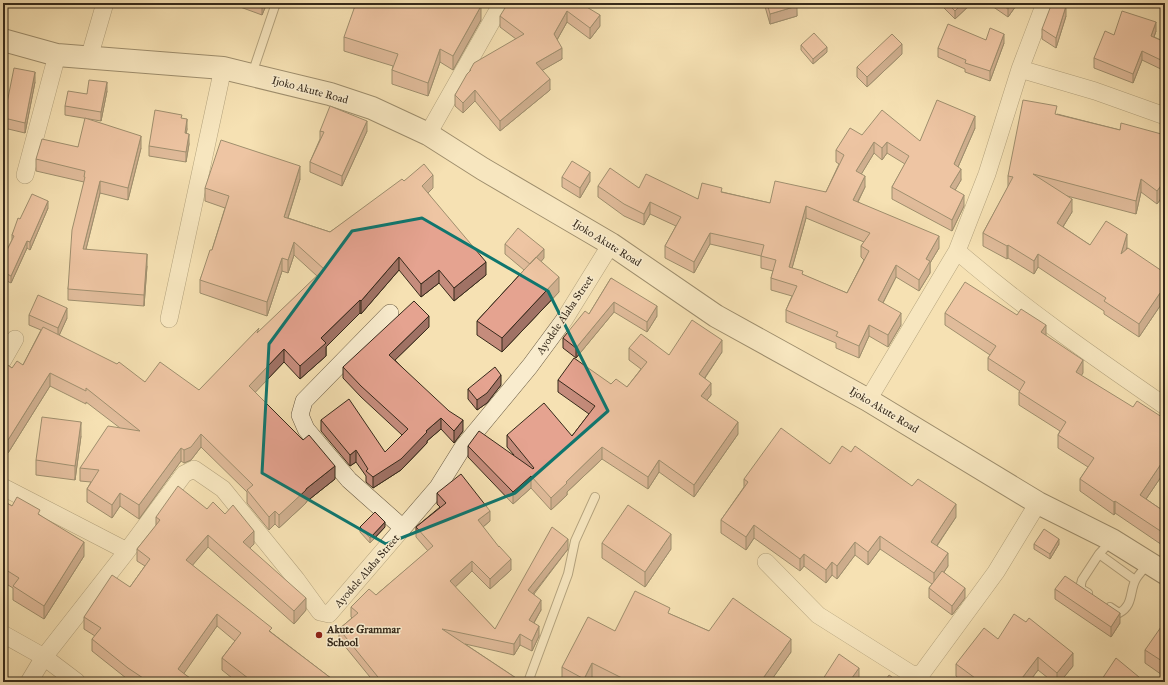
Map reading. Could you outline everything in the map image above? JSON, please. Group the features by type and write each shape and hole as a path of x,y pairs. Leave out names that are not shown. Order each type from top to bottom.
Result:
{"main road":[{"name":"Ijoko Akute Road","path":"3,40 57,55 223,68 330,94 372,108 428,134 483,169 612,244 716,316 868,400 1038,503 1106,547 1157,568"}],"street":[{"path":"89,58 105,3"},
{"path":"428,134 502,3"},
{"path":"868,400 957,251 987,174 1020,69 1045,3"},
{"path":"25,175 57,55"},
{"path":"169,319 223,68"},
{"path":"1020,69 1096,92 1165,116"},
{"name":"Ayodele Alaba Street","path":"29,682 44,657 127,551 184,474 194,469 223,489 296,579 320,612 329,614 438,487 463,447 530,366 564,320 612,244"},
{"path":"957,251 992,281 1088,354 1165,406"},
{"path":"390,312 304,401 300,415 306,429 349,480 403,528"},
{"path":"3,360 15,339"},
{"path":"3,486 127,551"},
{"path":"766,562 818,615 913,675 922,673 996,572 1038,503"},
{"path":"3,634 44,657 77,682"}],"lane":[{"path":"252,75 276,3"},
{"path":"528,682 568,574 575,541 595,497"},
{"path":"1106,547 1135,580 1132,596 1124,610 1119,613 1081,589 1081,584 1106,547"},
{"path":"1135,580 1157,568"}],"highlighted area":[{"path":"422,218 548,291 608,411 515,493 386,544 262,473 269,344 352,231"}],"building":[{"path":"356,3 475,3 481,6 453,56 440,49 428,83 392,70 398,54 344,37"},
{"path":"508,3 580,3 600,15 590,28 567,11 554,34 562,48 536,63 550,79 500,121 475,90 463,103 455,95 474,63 524,34 500,16"},
{"path":"767,3 796,3 797,6 770,14"},
{"path":"947,3 963,3 955,11"},
{"path":"999,3 1012,3 1008,9"},
{"path":"1052,3 1066,6 1056,38 1042,29"},
{"path":"1122,11 1156,22 1151,36 1165,42 1165,62 1142,51 1133,74 1094,58 1105,31 1114,35"},
{"path":"948,24 986,40 990,28 1004,34 990,71 965,63 966,60 938,48"},
{"path":"814,33 827,47 813,59 801,45"},
{"path":"892,34 902,44 867,77 857,67"},
{"path":"14,68 35,72 25,123 4,118"},
{"path":"89,80 107,82 101,112 65,106 68,91 87,94"},
{"path":"937,100 975,116 954,164 961,169 950,187 964,195 952,220 892,187 909,156 887,142 882,148 874,142 856,171 865,176 853,200 939,236 926,259 930,261 919,280 896,265 878,300 901,313 888,335 869,325 859,346 836,336 838,332 786,310 797,286 771,278 776,260 761,256 764,245 710,233 694,262 665,246 681,217 650,202 644,214 624,204 598,186 610,168 639,188 646,174 698,199 702,183 722,188 721,192 770,203 775,181 826,192 844,155 836,150 850,128 862,135 882,110 920,141","holes":["806,206 870,233 861,246 869,251 847,293 802,274 803,271 789,267"]},
{"path":"1023,100 1057,106 1055,114 1120,130 1121,123 1165,135 1165,180 1157,191 1141,179 1136,201 1033,174 1072,199 1057,223 1090,245 1106,221 1127,234 1121,254 1128,248 1165,273 1165,296 1160,293 1139,324 1104,301 1106,298 1038,254 1034,261 1008,245 1007,246 983,233 1013,177 1008,176"},
{"path":"330,106 367,121 342,176 310,162 324,132 320,131"},
{"path":"155,110 182,115 181,118 187,119 185,133 189,134 186,152 149,146"},
{"path":"85,118 141,136 128,188 100,181 83,249 147,254 144,295 68,289 72,230 85,177 85,171 36,159 42,139 78,147"},
{"path":"221,140 300,166 284,217 330,232 402,179 404,181 424,164 433,175 422,186 486,262 454,288 439,270 421,284 399,257 361,301 360,300 321,338 326,343 300,366 284,349 249,386 303,440 309,435 335,466 306,489 279,515 275,511 269,517 247,490 253,485 201,434 191,447 184,450 181,448 139,505 120,493 112,505 87,489 99,470 80,468 108,426 140,431 86,388 86,391 50,373 8,440 3,437 3,362 12,368 17,361 23,365 43,327 117,364 119,362 145,382 160,362 199,390 259,328 257,333 324,269 294,242 288,260 282,258 267,302 200,280 210,250 212,250 229,196 205,188"},
{"path":"572,161 590,172 580,188 562,177"},
{"path":"32,194 48,201 30,242 27,241 11,276 3,272 3,258 14,236 12,235 18,218 20,219"},
{"path":"518,228 544,249 530,264 505,244"},
{"path":"536,257 559,277 502,338 477,321"},
{"path":"611,278 657,306 647,322 614,302 576,348 563,338 585,311 589,314"},
{"path":"965,282 1017,315 1021,309 1046,325 1041,332 1083,360 1076,372 1133,407 1137,401 1165,419 1165,458 1140,495 1165,512 1165,534 1080,479 1094,458 1058,435 1066,422 1019,392 1025,382 988,358 996,346 945,313"},
{"path":"38,295 67,308 58,328 29,315"},
{"path":"414,301 429,316 389,355 449,411 463,420 454,431 441,418 426,431 427,432 401,459 373,477 366,471 368,469 356,450 350,455 321,420 349,399 385,452 408,429 361,386 343,367"},
{"path":"692,320 722,340 699,374 711,383 701,396 738,422 694,485 659,460 648,477 602,447 551,498 531,476 513,492 468,446 479,431 533,469 534,468 507,435 544,403 572,436 595,406 558,380 574,358 611,384 616,379 627,387 647,362 629,348 641,334 669,355"},
{"path":"495,367 501,375 487,393 477,400 468,389"},
{"path":"42,417 81,422 75,466 36,460"},
{"path":"781,428 830,464 842,446 851,452 855,446 912,486 918,479 956,504 931,542 948,553 934,573 880,536 868,552 855,542 837,566 832,562 826,570 804,554 800,559 754,525 746,537 721,520 748,482 744,479"},
{"path":"461,474 490,511 478,520 499,547 511,559 490,579 472,561 450,581 495,629 552,527 568,539 528,590 541,600 529,620 539,626 532,641 520,634 514,644 442,629 522,682 382,682 339,629 358,613 351,607 369,589 376,595 433,546 416,527 446,503 437,493"},
{"path":"178,486 207,509 213,502 225,514 233,505 254,531 243,542 306,598 294,611 208,535 186,560 272,628 269,631 336,682 253,682 222,658 241,633 217,614 178,669 195,682 149,682 128,668 92,639 101,628 84,617 112,575 130,587 150,559 137,549 160,520 156,517"},
{"path":"17,497 40,510 38,514 84,542 44,606 13,586 19,578 3,568 3,501 12,506"},
{"path":"628,505 671,534 645,572 602,543"},
{"path":"375,512 385,522 370,538 360,527"},
{"path":"1044,529 1059,539 1050,554 1034,544"},
{"path":"942,571 965,588 952,606 929,588"},
{"path":"1065,576 1120,613 1111,627 1055,589"},
{"path":"635,591 670,608 668,613 709,631 733,598 791,639 761,681 764,682 630,682 592,663 584,679 562,667 588,617 615,631"},
{"path":"1014,614 1026,622 1029,618 1073,653 1057,673 1038,657 1019,682 972,682 975,678 956,664 984,628 998,639"},
{"path":"1161,627 1165,629 1165,663 1145,650"},
{"path":"839,654 859,668 849,682 821,682"},
{"path":"1116,658 1145,682 1100,682"},
{"path":"889,675 899,682 884,682"}],"place":[{"name":"Akute Grammar School","path":"319,635"}]}
